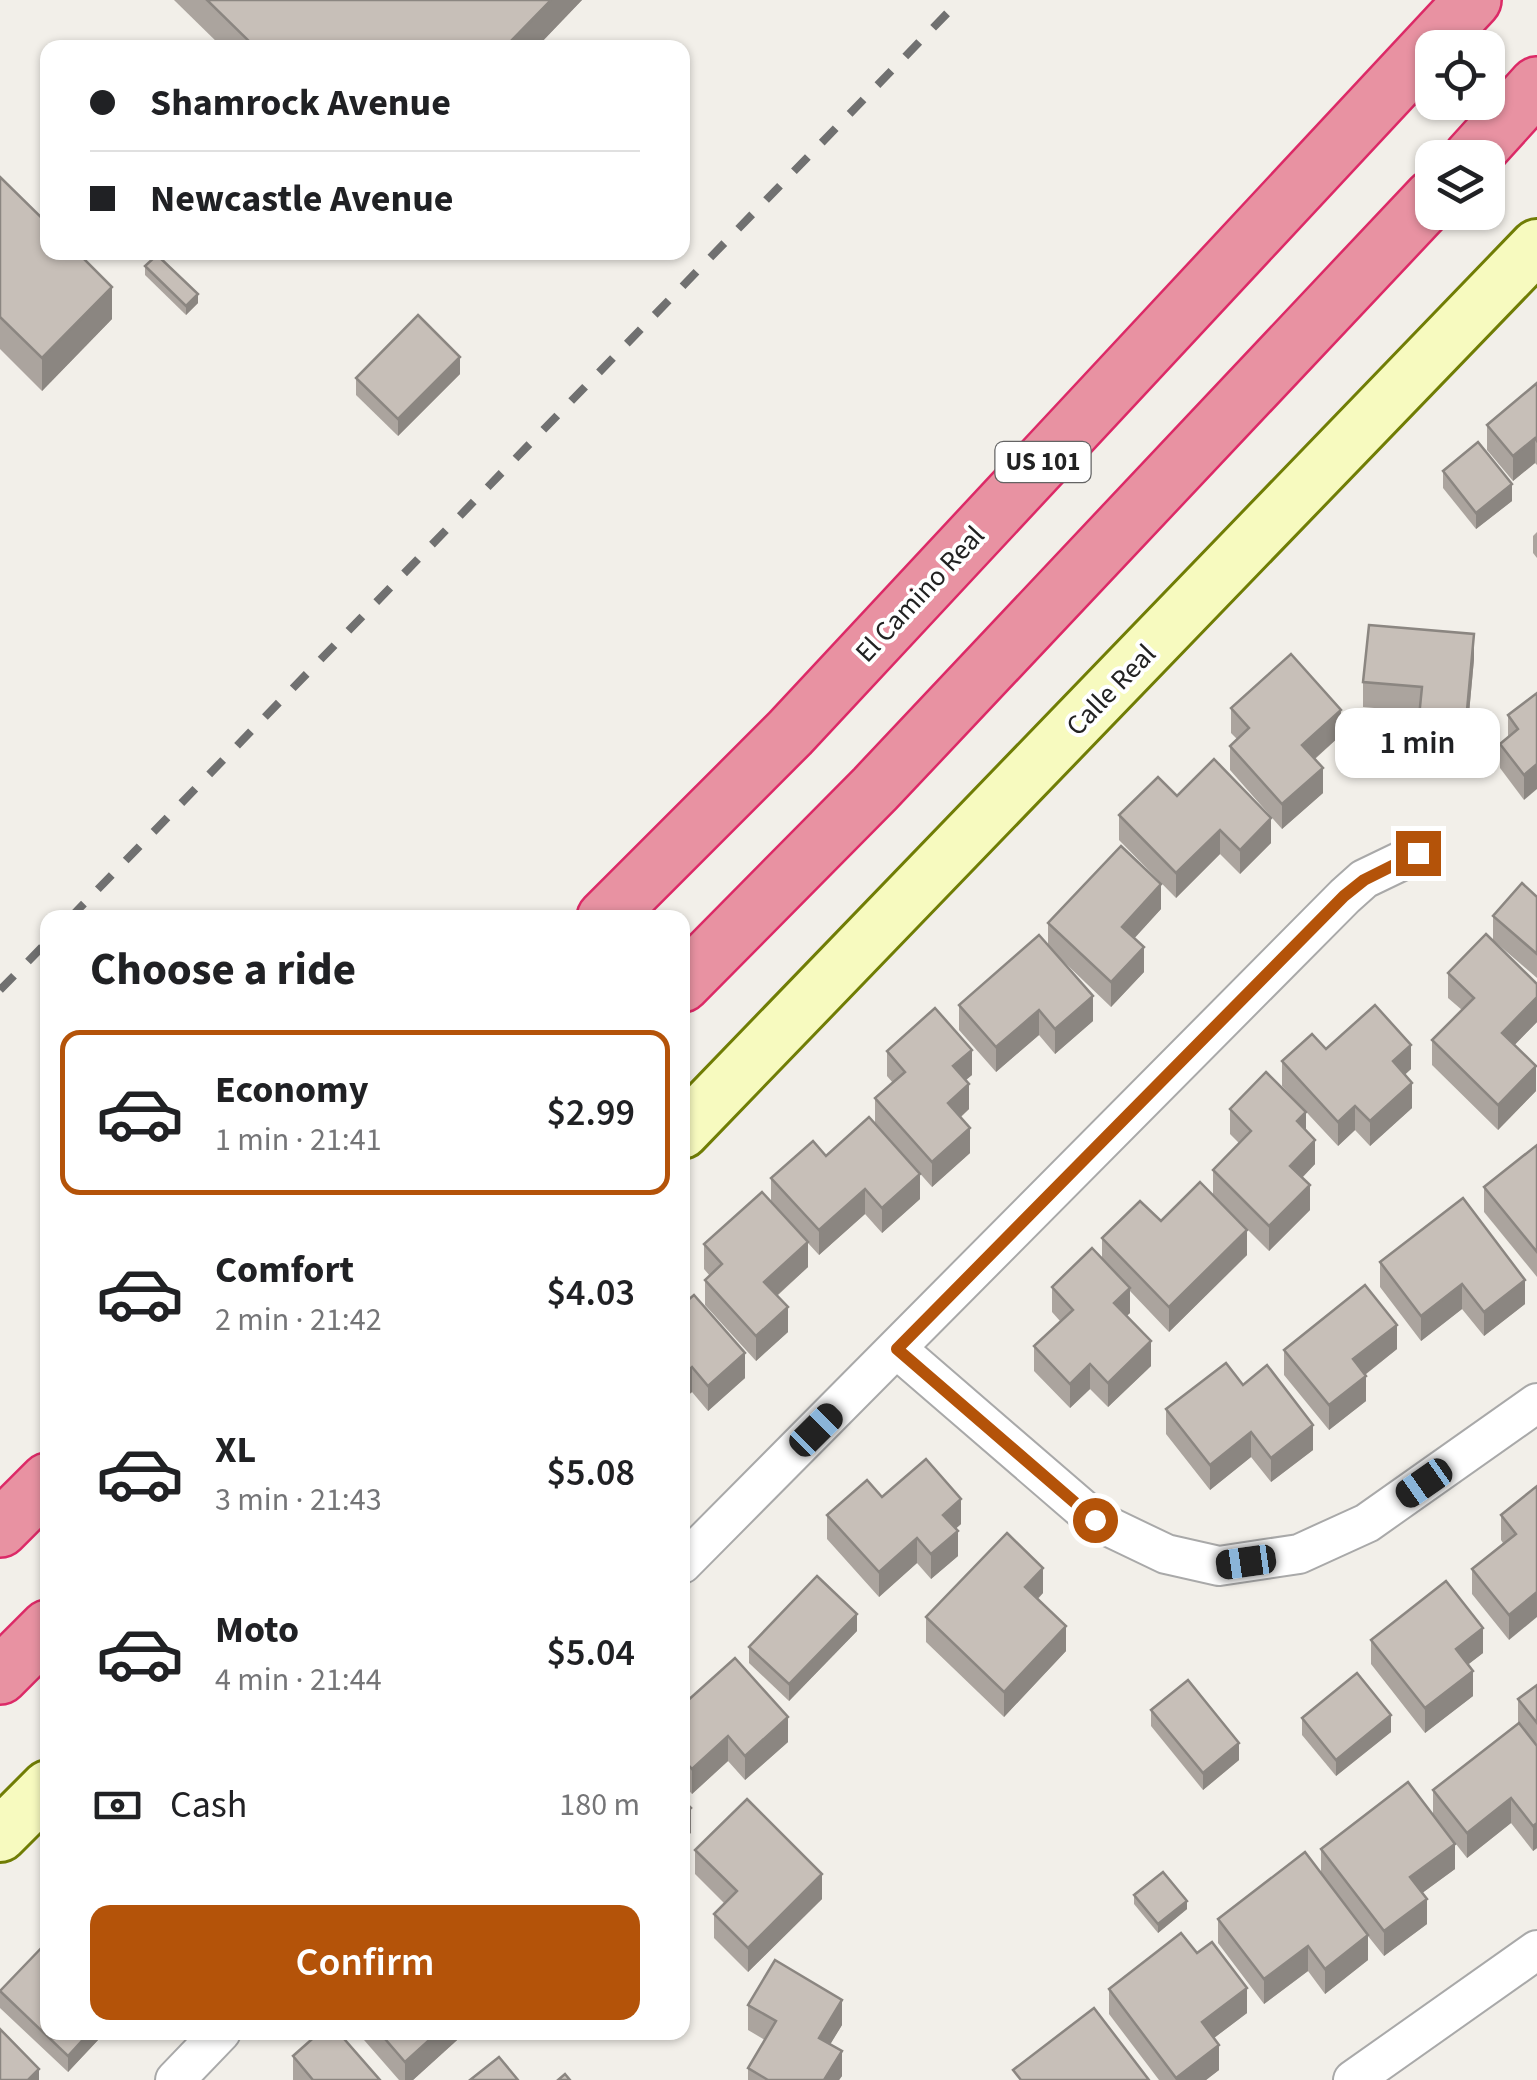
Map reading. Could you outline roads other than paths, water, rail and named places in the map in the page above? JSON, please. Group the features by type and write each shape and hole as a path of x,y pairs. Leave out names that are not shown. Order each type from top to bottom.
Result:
{"highway":[{"name":"El Camino Real","path":"614,910 804,719 1473,0"},
{"path":"1487,140 1537,85"},
{"path":"690,976 888,774 1415,216"},
{"path":"0,1528 40,1488"},
{"path":"0,1676 40,1636"}],"main road":[{"name":"Calle Real","path":"690,1124 1537,246"},
{"path":"0,1836 40,1795"}],"street":[{"path":"690,1556 1344,896 1364,880 1418,853"},
{"path":"897,1349 1095,1520 1166,1554 1218,1566 1299,1554 1367,1522 1537,1403"},
{"path":"1352,2080 1537,1950"},
{"path":"175,2080 213,2040"}],"railway":[{"path":"78,910 960,0"},
{"path":"0,990 40,949"}]}
